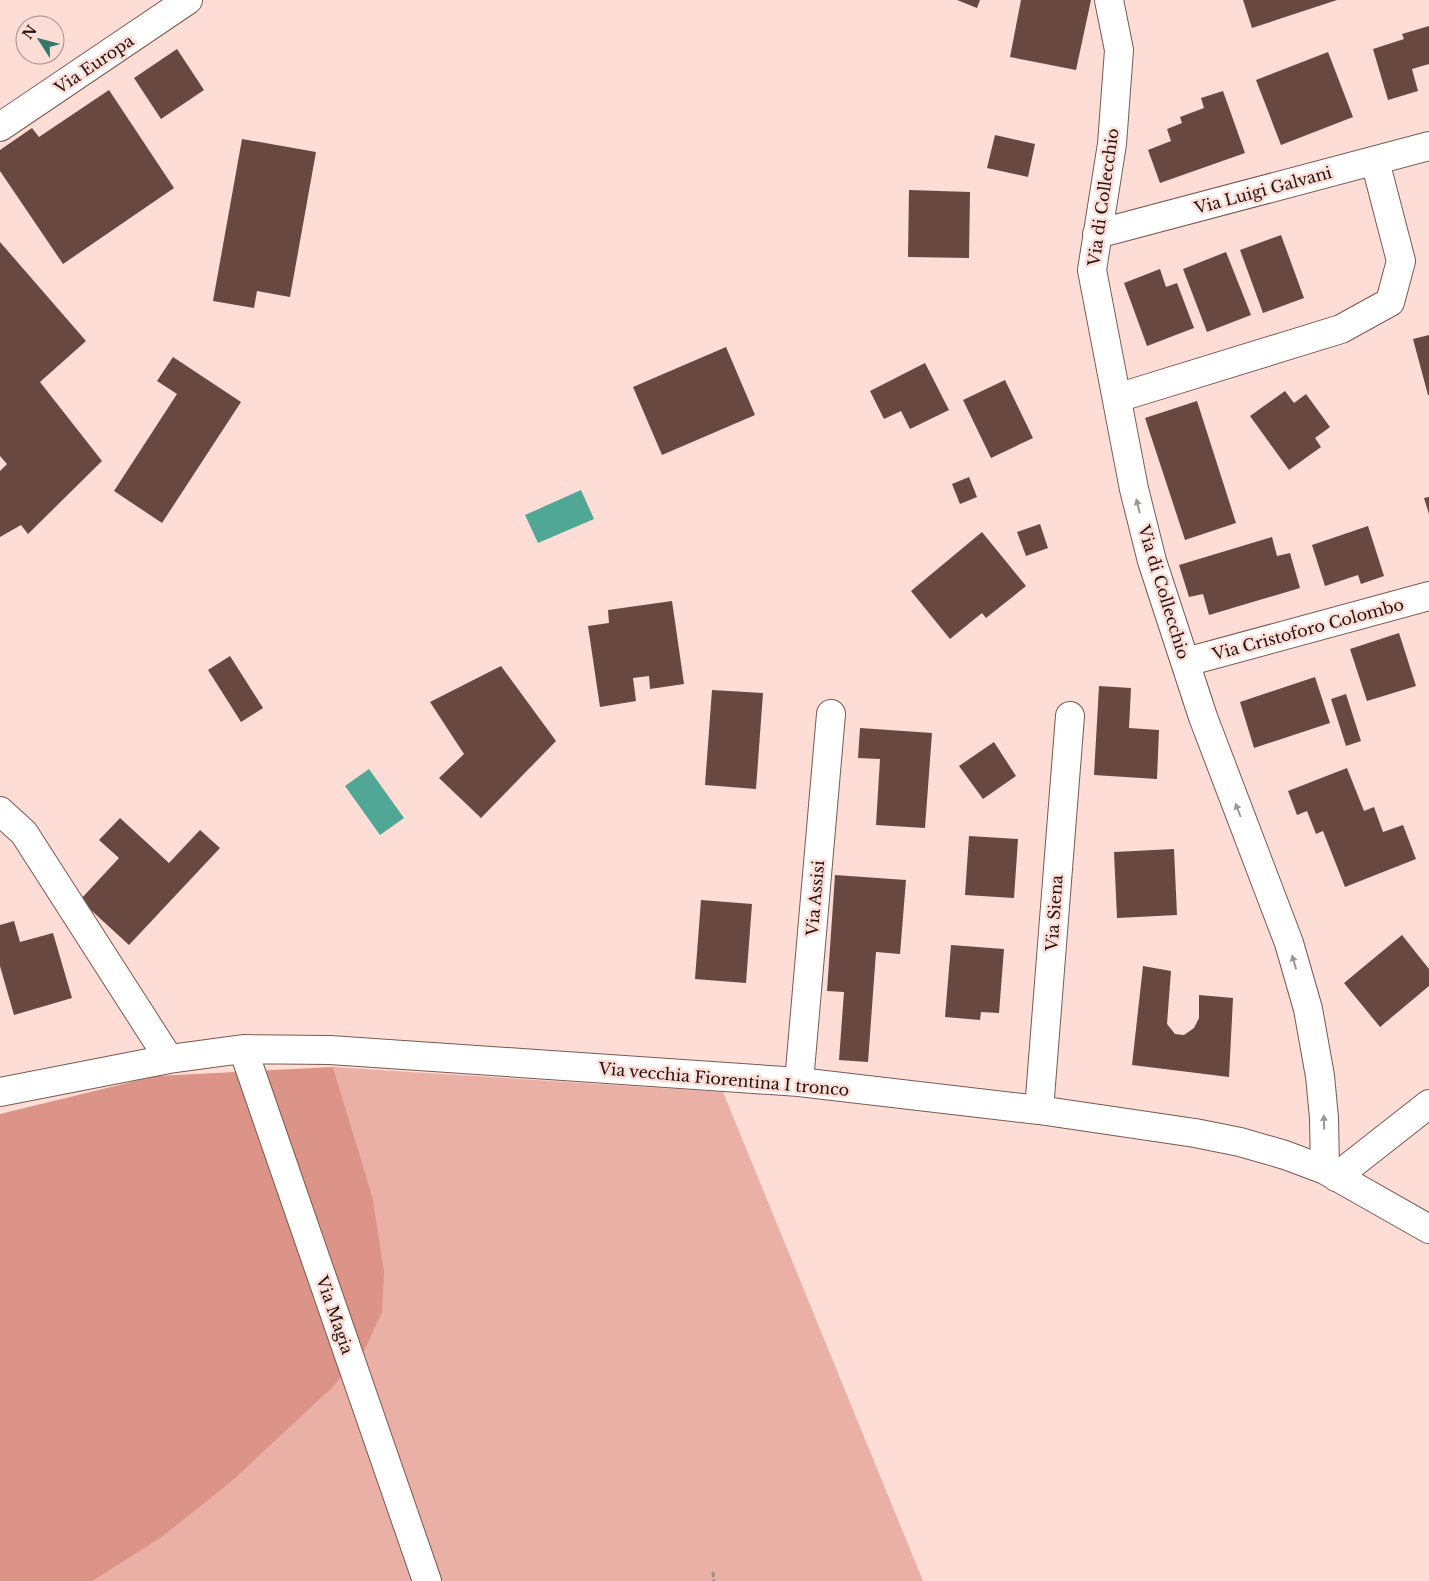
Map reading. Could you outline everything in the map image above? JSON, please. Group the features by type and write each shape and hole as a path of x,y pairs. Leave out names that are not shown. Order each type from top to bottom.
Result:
{"street":[{"name":"Via Europa","path":"0,127 188,0"},
{"name":"Via di Collecchio","path":"1109,0 1119,50 1112,144 1092,270 1134,489 1150,552 1203,717 1289,943 1308,1009 1320,1076 1330,1174"},
{"name":"Via Luigi Galvani","path":"1097,234 1429,146"},
{"path":"1117,398 1341,329 1390,302 1401,261 1374,161"},
{"name":"Via Cristoforo Colombo","path":"1186,662 1429,596"},
{"name":"Via Assisi","path":"799,1082 831,714"},
{"name":"Via Siena","path":"1039,1110 1070,716"},
{"path":"0,811 24,833 169,1059"},
{"name":"Via vecchia Fiorentina I tronco","path":"0,1092 169,1059 243,1049 330,1050 799,1082 1039,1110 1195,1133 1240,1142 1285,1155 1330,1174 1429,1229"},
{"name":"Via Magia","path":"243,1049 427,1581"},
{"path":"1330,1174 1429,1104"}],"path":[{"path":"713,1572 714,1581"}],"shaded area":[{"path":"333,1067 723,1092 923,1581 93,1581 162,1537 231,1482 332,1388 364,1351 372,1195"},
{"path":"333,1067 372,1195 384,1272 382,1312 364,1351 332,1388 231,1482 162,1537 93,1581 0,1581 0,1114 156,1076"}],"water":[{"path":"581,490 594,519 538,543 525,515"},
{"path":"369,769 404,818 380,835 345,786"}],"building":[{"path":"957,0 980,0 977,8"},
{"path":"1021,0 1091,0 1076,70 1010,57"},
{"path":"1243,0 1337,0 1252,28"},
{"path":"1429,26 1429,64 1412,69 1418,91 1388,100 1373,49 1404,39 1402,34"},
{"path":"177,49 204,90 161,119 134,78"},
{"path":"1328,52 1353,117 1281,145 1256,80"},
{"path":"109,90 174,188 63,264 0,171 0,150 32,128 39,137"},
{"path":"1223,91 1245,153 1160,183 1148,150 1171,141 1167,129 1182,123 1180,117 1204,108 1201,98"},
{"path":"995,135 1035,144 1028,177 987,168"},
{"path":"242,139 316,152 290,297 257,291 254,308 213,301"},
{"path":"909,190 970,192 969,258 908,257"},
{"path":"1281,235 1304,298 1263,313 1240,250"},
{"path":"0,242 86,341 40,382 102,461 28,534 21,525 0,537 0,471 7,464 0,456"},
{"path":"1226,252 1251,315 1207,332 1183,269"},
{"path":"1160,269 1166,287 1177,283 1194,328 1147,346 1124,283"},
{"path":"1429,335 1429,395 1428,395 1413,339"},
{"path":"726,347 755,415 662,455 633,387"},
{"path":"173,357 241,402 162,523 114,491 177,394 157,381"},
{"path":"925,363 949,410 910,429 901,411 884,419 870,391"},
{"path":"1005,380 1033,438 991,458 963,400"},
{"path":"1285,391 1294,403 1306,394 1330,427 1315,438 1321,447 1289,470 1250,416"},
{"path":"1197,401 1236,523 1185,540 1145,418"},
{"path":"969,477 977,497 960,504 952,484"},
{"path":"1429,497 1429,514 1424,498"},
{"path":"1040,524 1048,548 1026,556 1017,532"},
{"path":"1368,526 1384,576 1361,584 1358,575 1325,586 1312,545"},
{"path":"982,532 1026,586 986,618 982,613 950,639 911,591"},
{"path":"1272,537 1277,556 1290,553 1300,588 1209,615 1203,594 1189,597 1179,565"},
{"path":"672,601 684,684 650,689 649,676 633,678 636,701 600,707 588,626 609,623 608,610"},
{"path":"1399,633 1416,686 1367,701 1350,649"},
{"path":"230,656 263,708 241,722 208,670"},
{"path":"501,666 556,741 481,818 439,778 464,754 430,702"},
{"path":"1315,677 1330,723 1254,748 1240,702"},
{"path":"1099,686 1131,688 1129,728 1159,730 1157,779 1094,775"},
{"path":"712,690 763,693 756,789 705,785"},
{"path":"1346,694 1361,741 1346,746 1331,699"},
{"path":"860,728 932,733 925,828 876,825 880,759 858,758"},
{"path":"994,742 1016,776 983,799 959,766"},
{"path":"1347,768 1364,811 1374,807 1383,832 1403,825 1416,859 1345,887 1323,831 1316,834 1307,811 1297,815 1288,791"},
{"path":"120,818 169,863 200,830 220,848 129,945 80,900 119,858 99,840"},
{"path":"969,836 1018,839 1014,898 965,895"},
{"path":"1174,849 1177,915 1117,918 1114,852"},
{"path":"835,875 906,880 900,954 876,952 868,1062 839,1060 844,992 827,991"},
{"path":"701,900 752,904 746,983 695,979"},
{"path":"14,921 20,942 53,933 72,998 14,1015 0,966 0,925"},
{"path":"1402,935 1429,969 1429,986 1380,1027 1344,983"},
{"path":"951,945 1004,949 999,1013 981,1012 980,1020 945,1017"},
{"path":"1143,966 1171,971 1167,1024 1175,1034 1184,1035 1194,1028 1199,1018 1199,995 1233,998 1229,1077 1132,1065"}]}
